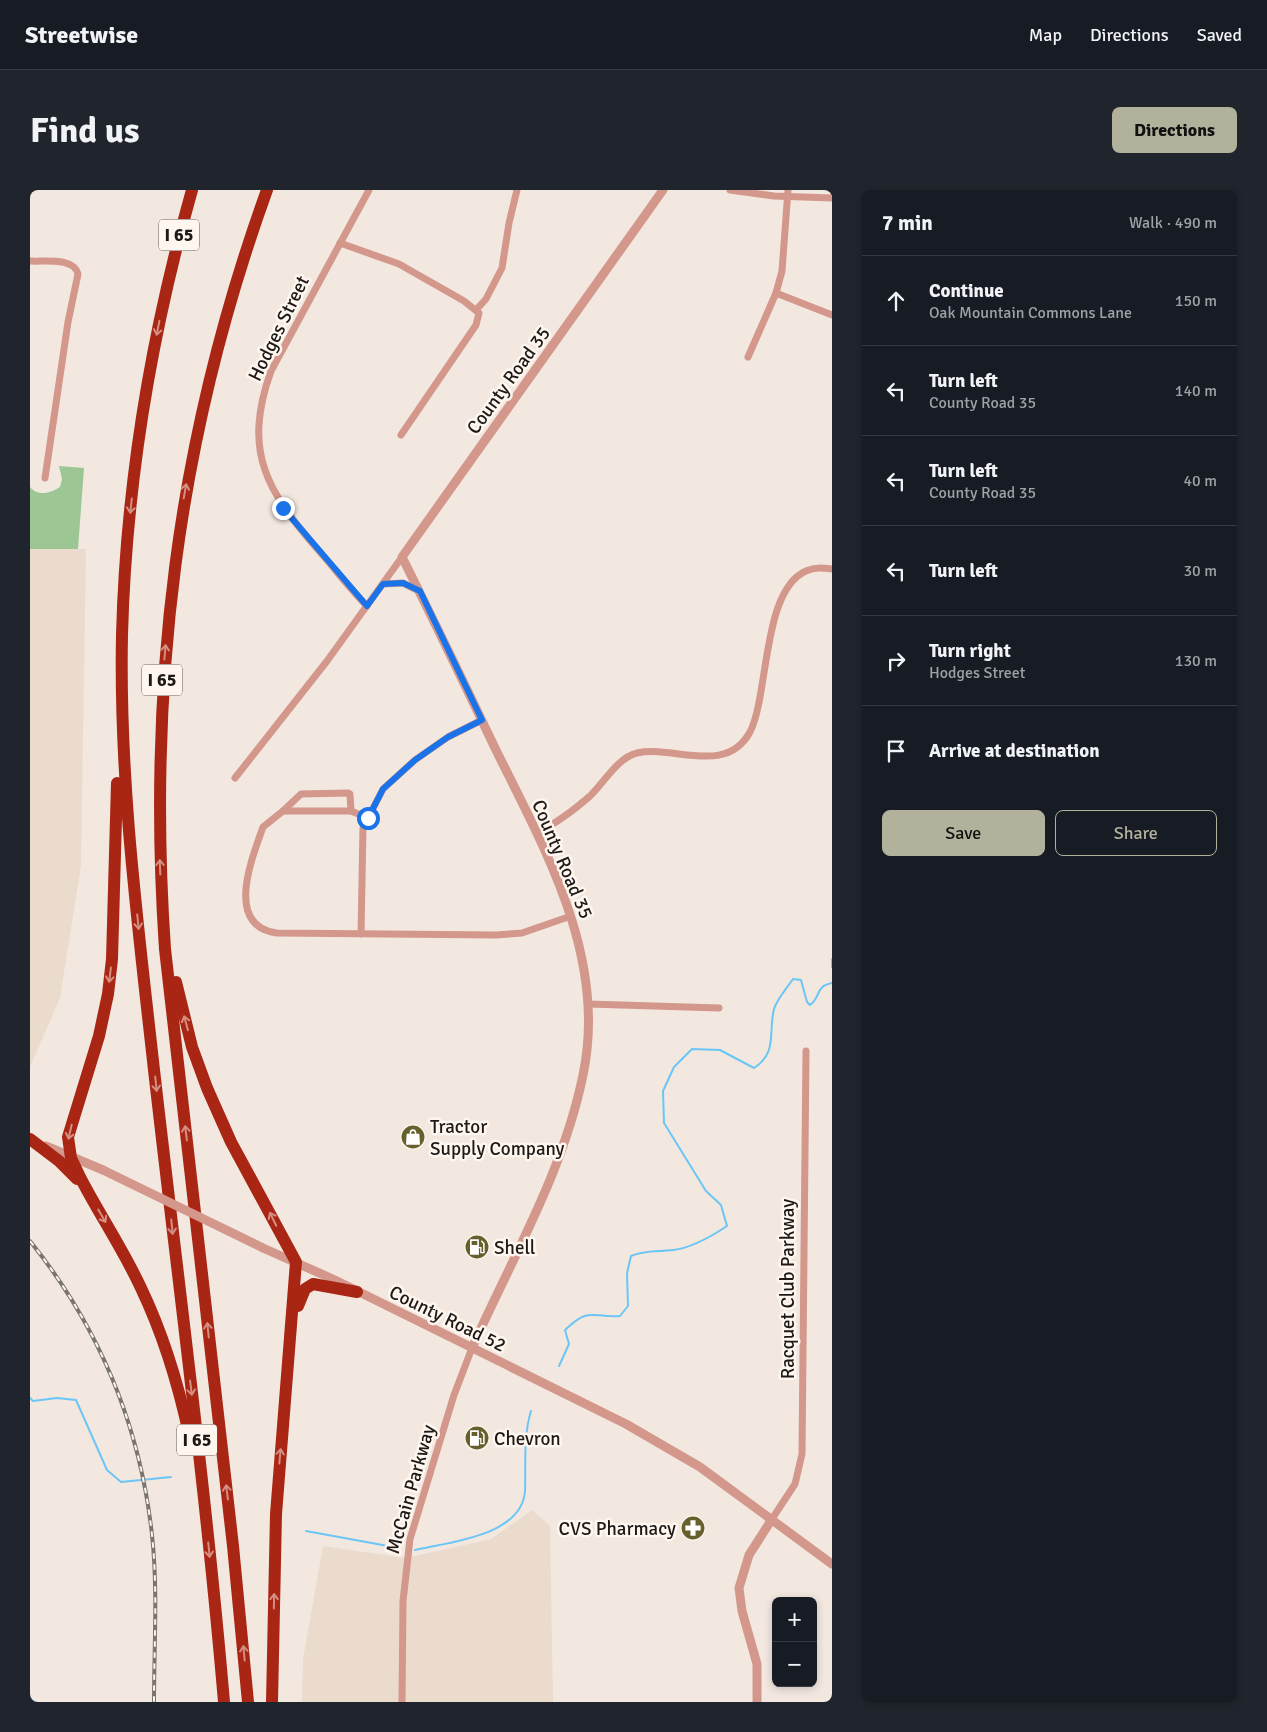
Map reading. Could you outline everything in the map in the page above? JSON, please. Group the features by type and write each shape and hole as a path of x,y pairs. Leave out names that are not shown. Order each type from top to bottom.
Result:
{"highway":[{"name":"I 65","path":"192,190 158,325 139,437 127,542 122,647 123,734 128,834 206,1522 224,1702"},
{"name":"I 65","path":"248,1702 233,1546 166,958 161,886 158,778 161,702 168,616 176,550 192,459 217,346 266,190"},
{"path":"122,647 112,959 99,1036 68,1138 71,1158 86,1190 141,1286 163,1340 184,1414 206,1522"},
{"path":"161,886 180,1001 204,1081 231,1142 296,1262 289,1376 276,1514 272,1702"},
{"path":"30,1139 59,1161 86,1190"},
{"path":"289,1376 299,1301 305,1289 313,1284 357,1292"}],"street":[{"name":"Hodges Street","path":"367,606 283,508 267,476 258,436 261,403 270,371 369,190"},
{"path":"476,310 486,299 502,268 509,223 518,190"},
{"name":"County Road 35","path":"472,1348 536,1214 568,1130 586,1063 589,1027 588,1004 580,950 571,916 537,832 402,556 663,190"},
{"path":"730,190 788,193 832,198"},
{"path":"748,357 776,292 784,259 788,193"},
{"path":"340,243 399,264 476,310 479,315 476,325 401,435"},
{"path":"30,261 69,263 77,269 78,274 68,322 46,478"},
{"path":"776,292 832,315"},
{"path":"235,778 367,606 402,556"},
{"path":"537,832 578,806 622,762 635,754 654,752 706,757 726,754 738,747 754,723 768,644 783,597 794,580 806,570 832,569"},
{"path":"383,584 403,583 420,591"},
{"path":"361,934 363,828 383,789 415,760 448,737 482,720"},
{"path":"351,811 350,794 348,793 310,792 301,794 263,828 246,879 246,903 251,918 259,928 269,932 496,935 522,933 571,916"},
{"path":"283,811 351,811 368,818"},
{"path":"588,1004 718,1008"},
{"name":"Racquet Club Parkway","path":"772,1520 795,1484 803,1447 806,1051"},
{"name":"County Road 52","path":"30,1139 103,1170 590,1405 671,1450 729,1487 832,1564"},
{"name":"McCain Parkway","path":"402,1702 403,1600 410,1539 454,1395 472,1348"},
{"path":"757,1702 757,1664 742,1611 739,1588 749,1555 772,1520"}],"shaded area":[{"path":"30,549 86,549 81,866 60,998 30,1067"},
{"path":"532,1510 550,1526 553,1702 302,1702 303,1659 323,1546 406,1558 491,1539"}],"green space":[{"path":"59,466 84,468 78,549 30,549 30,487 37,492 45,493 60,487 62,479"}],"waterway":[{"path":"832,959 832,967"},
{"path":"559,1366 569,1344 565,1330 573,1323 580,1318 591,1315 620,1316 628,1306 627,1273 631,1256 687,1247 727,1226 721,1205 706,1191 664,1123 663,1091 674,1067 692,1049 720,1050 754,1068 766,1056 771,1041 772,1018 775,1005 793,979 801,980 807,1002 810,1005 814,1002 820,989 832,983"},
{"path":"30,1398 33,1401 57,1398 76,1400 107,1470 121,1482 171,1477"},
{"path":"415,1550 464,1540 498,1527 511,1518 521,1506 525,1491 526,1441 531,1411"},
{"path":"306,1531 399,1548"},
{"path":"30,1699 35,1702"}],"railway":[{"path":"30,1241 55,1274 96,1343 126,1416 138,1455 146,1494 154,1556 154,1702"}],"place":[{"name":"Tractor Supply Company","path":"413,1137"},
{"name":"Shell","path":"477,1247"},
{"name":"Chevron","path":"477,1438"},
{"name":"CVS Pharmacy","path":"693,1528"}],"route":[{"path":"283,508 292,521 367,606 383,584 403,583 420,591 482,720 448,737 415,760 383,789 368,818"}]}
